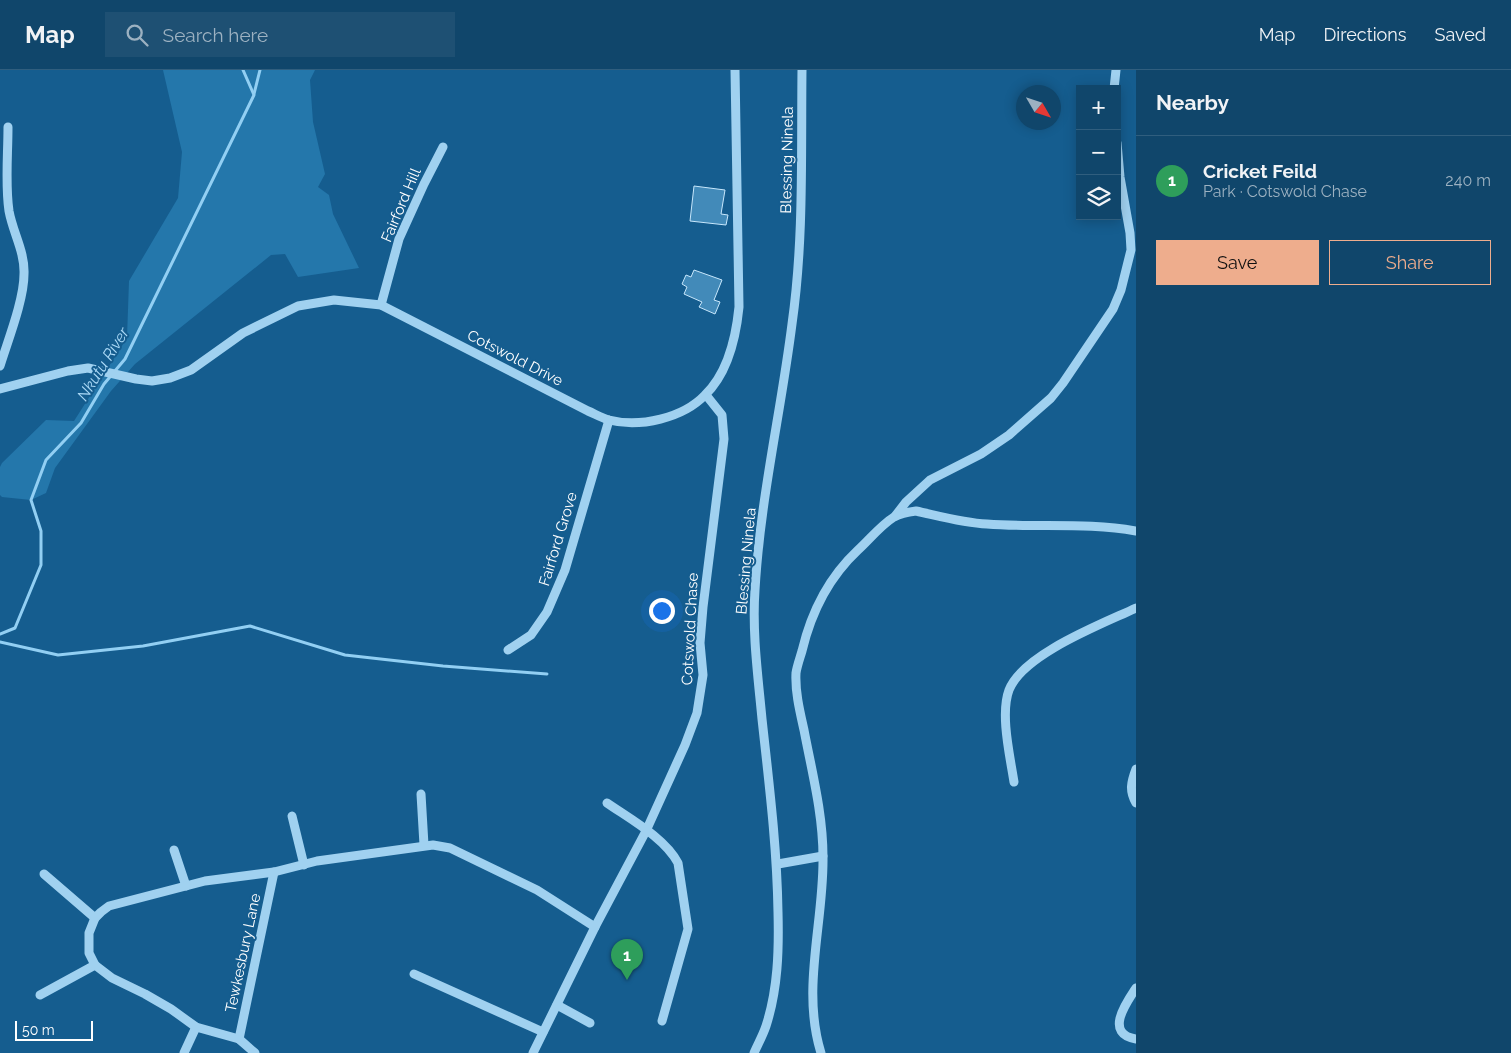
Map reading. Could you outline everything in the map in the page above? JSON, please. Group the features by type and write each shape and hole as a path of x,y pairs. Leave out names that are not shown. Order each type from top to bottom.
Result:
{"street":[{"name":"Cotswold Drive","path":"0,389 68,371 88,368 152,381 170,378 191,370 243,333 298,306 334,300 382,305 609,420 626,422 659,420 693,405 706,395 725,366 733,342 738,316 735,70"},
{"name":"Blessing Ninela","path":"754,1053 766,1026 776,985 778,938 778,864 758,682 754,624 755,590 770,465 793,323 798,270 802,70"},
{"path":"1114,85 1116,70"},
{"path":"0,366 23,288 25,272 23,256 10,213 7,188 8,128"},
{"name":"Fairford Hill","path":"382,305 399,239 443,147"},
{"path":"821,1053 818,1043 815,1012 814,965 822,902 823,856 818,804 798,699 796,673 805,637 814,612 828,584 847,560 894,517 906,502 930,480 981,454 1009,435 1064,383 1113,309 1121,290 1131,250 1130,233 1120,175"},
{"name":"Cotswold Chase","path":"533,1053 595,927 646,831 685,745 697,712 703,675 700,643 703,607 724,439 722,415 706,395"},
{"name":"Fairford Grove","path":"508,650 531,635 548,612 565,570 609,420"},
{"path":"894,517 905,512 916,511 986,524 1067,525 1136,531"},
{"path":"1014,782 1006,707 1009,691 1015,678 1031,663 1054,648 1136,608"},
{"path":"1136,769 1131,786 1131,795 1136,803"},
{"path":"421,794 424,846"},
{"path":"607,802 674,855 678,863 688,929 662,1021"},
{"path":"292,816 304,864"},
{"path":"254,1053 239,1039 196,1027 172,1009 112,978 95,965 89,953 89,933 95,918 109,906 205,881 274,872 317,861 424,846 450,848 537,890 595,927"},
{"path":"174,850 186,886"},
{"path":"778,864 823,856"},
{"name":"Tewkesbury Lane","path":"239,1039 274,872"},
{"path":"44,874 95,918"},
{"path":"40,995 95,965"},
{"path":"414,974 543,1032"},
{"path":"1136,988 1122,1012 1119,1022 1123,1034 1129,1038 1136,1039"},
{"path":"557,1005 590,1023"},
{"path":"184,1053 196,1027"}],"shaded area":[{"path":"163,70 315,70 310,80 313,122 325,174 318,187 329,195 333,214 359,268 298,277 285,254 271,255 135,364 111,391 55,468 46,493 31,500 2,497 0,495 0,467 2,463 46,420 74,421 127,338 129,281 178,198 182,152"}],"building":[{"path":"694,186 725,190 721,214 728,215 726,225 690,221"},
{"path":"694,270 722,280 714,300 720,302 715,314 699,307 702,302 684,294 687,287 682,284 686,275 691,277"}],"waterway":[{"name":"Nkutu River","path":"0,634 15,628 41,565 41,531 31,500 46,460 81,423 104,384 125,359 254,95 243,70"},
{"path":"254,94 260,70"},
{"path":"0,642 58,655 143,646 250,626 345,655 443,666 547,674"}],"place":[{"name":"Cricket Feild","path":"627,980"}]}
